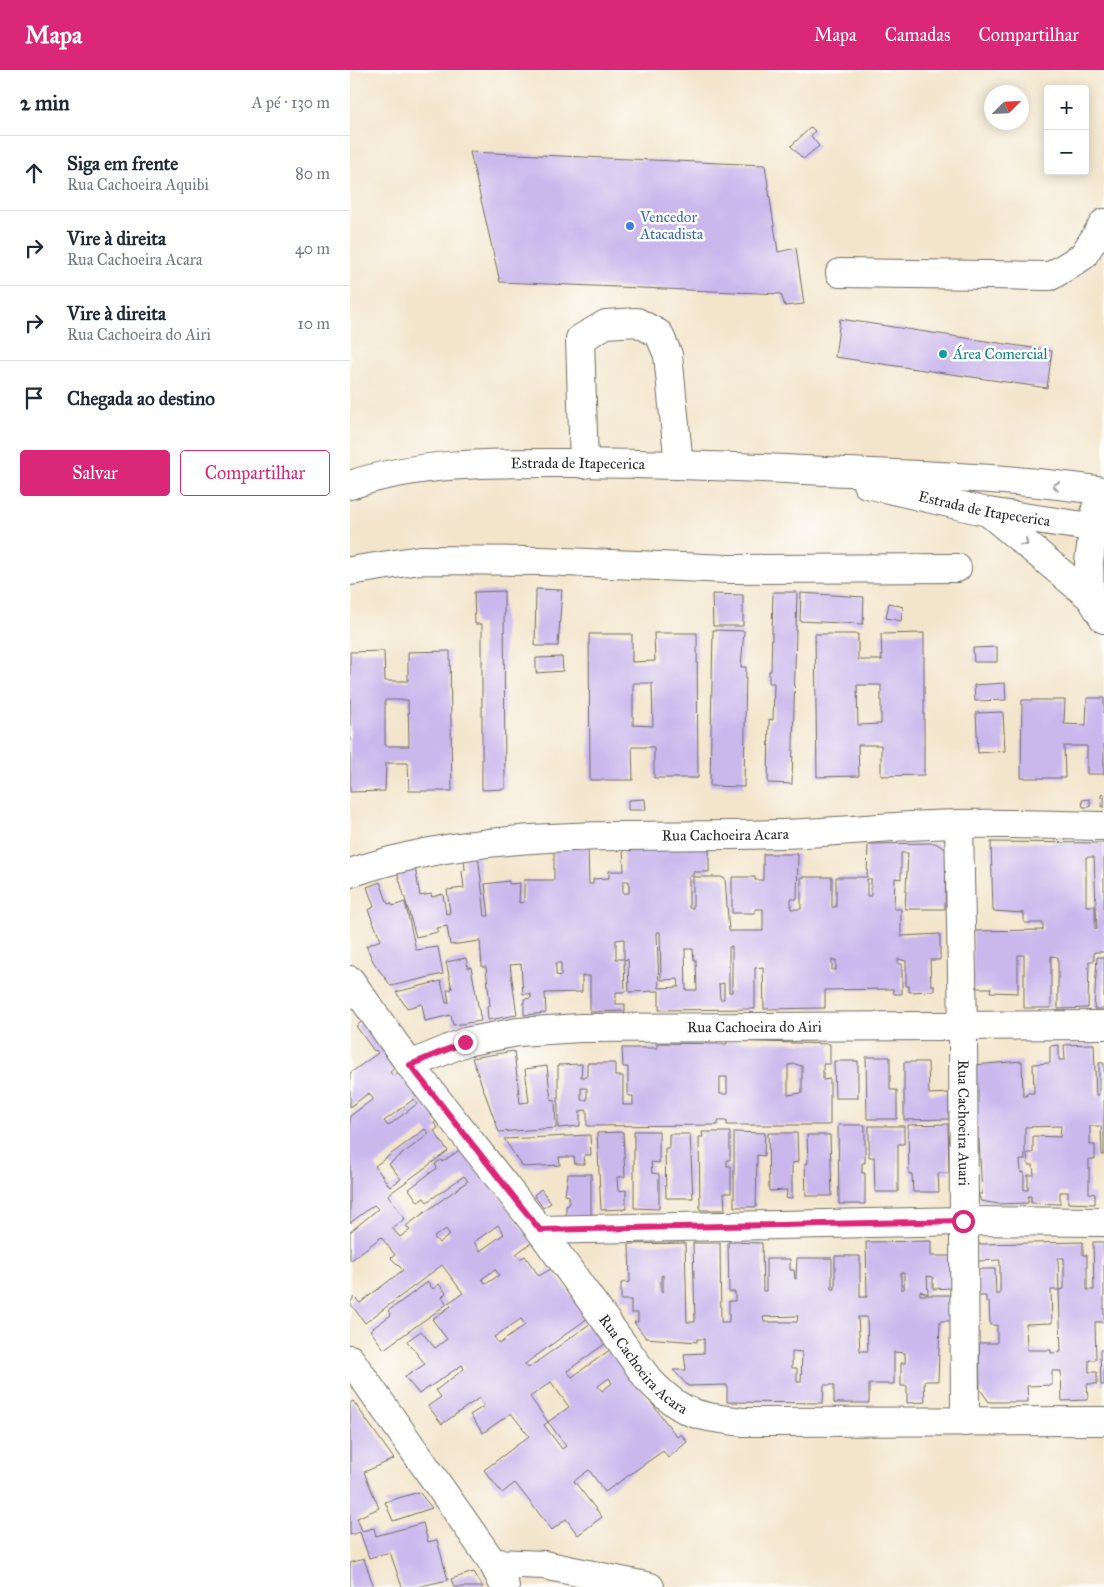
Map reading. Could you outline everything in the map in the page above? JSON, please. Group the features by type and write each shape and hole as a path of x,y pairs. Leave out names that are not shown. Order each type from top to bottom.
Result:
{"street":[{"path":"840,273 1051,276 1083,256 1104,223"},
{"path":"584,464 580,338 606,324 638,322 659,334 668,355 679,465"},
{"name":"Estrada de Itapecerica","path":"350,485 366,480 449,465 496,463 679,465 968,477 1102,490"},
{"name":"Estrada de Itapecerica","path":"807,470 988,512 1098,528"},
{"path":"1097,608 1089,562 1098,528 1102,490"},
{"path":"988,512 1097,608"},
{"path":"350,571 420,560 542,561 728,569 957,568"},
{"name":"Rua Cachoeira Acara","path":"350,873 407,856 513,840 558,836 780,834 959,824 1104,826"},
{"name":"Rua Cachoeira Auari","path":"959,824 963,1026 965,1422"},
{"name":"Rua Cachoeira Acara","path":"350,980 410,1065 540,1230 648,1379 669,1401 699,1417 743,1422 1104,1422"},
{"name":"Rua Cachoeira do Airi","path":"410,1065 465,1042 518,1032 555,1029 730,1025 1104,1025"},
{"path":"540,1230 963,1221 1104,1222"},
{"path":"350,1359 492,1563 504,1587"},
{"path":"492,1563 544,1565 650,1587"}],"building":[{"path":"811,127 815,131 811,136 819,146 803,159 791,146"},
{"name":"Vencedor Atacadista","path":"470,152 765,165 778,252 796,248 804,304 785,306 781,294 500,282"},
{"name":"Área Comercial","path":"840,319 1052,351 1047,388 835,357"},
{"path":"536,589 562,590 558,646 535,646"},
{"path":"504,591 505,789 482,790 482,624 475,624 474,592"},
{"path":"773,592 797,592 792,784 768,783 769,719 773,720 774,683 769,683"},
{"path":"801,593 864,597 863,624 800,621"},
{"path":"712,594 743,595 743,626 713,626"},
{"path":"889,603 903,607 901,621 886,618"},
{"path":"713,630 744,631 741,667 746,667 744,787 710,786"},
{"path":"654,633 697,633 698,778 654,778 654,747 632,747 633,780 590,780 589,634 632,634 632,662 655,661","holes":["633,683 652,683 653,726 633,725"]},
{"path":"924,633 924,775 881,776 881,745 858,745 859,776 817,777 815,634 858,634 858,660 882,660 881,634","holes":["857,685 881,685 881,724 858,725"]},
{"path":"997,647 997,662 974,662 973,648"},
{"path":"384,651 385,681 408,681 408,652 450,651 452,791 409,791 408,763 386,763 385,791 350,792 350,652","holes":["385,700 408,700 409,746 385,746"]},
{"path":"562,657 563,671 536,673 536,658"},
{"path":"1005,683 1006,700 975,701 974,685"},
{"path":"1087,698 1104,698 1104,774 1087,774 1087,746 1064,746 1065,778 1021,778 1022,700 1065,700 1064,724 1086,725"},
{"path":"1003,712 1005,751 978,753 976,713"},
{"path":"1104,794 1104,807 1102,807 1101,795"},
{"path":"645,799 646,810 628,810 628,800"},
{"path":"1090,799 1090,807 1083,807 1082,800"},
{"path":"991,842 1104,843 1104,952 1094,952 1094,961 1089,961 1088,1008 1058,1009 1058,957 1051,956 1051,1008 1024,1008 1024,955 1018,955 1018,993 990,992 991,988 973,988 973,931 1043,930 1043,923 1024,923 1024,913 993,911","holes":["1086,857 1094,857 1097,929 1095,929 1095,906 1086,906"]},
{"path":"935,843 947,850 949,855 946,856 945,909 905,909 908,853 901,853 901,879 895,878 894,909 901,909 901,936 940,934 940,960 930,960 931,985 934,985 934,991 909,992 909,986 906,986 906,961 898,959 898,964 902,964 902,994 894,994 893,989 825,990 825,1008 764,1009 763,967 755,968 755,1009 659,1010 659,991 629,992 628,959 624,960 625,992 616,992 616,1004 625,1004 625,1011 590,1012 590,976 582,976 582,992 545,993 546,1013 524,1015 524,999 531,998 531,994 523,994 521,964 510,965 517,1015 488,1020 487,1006 490,1006 486,967 482,967 480,941 450,945 447,926 436,928 438,932 416,937 397,871 415,867 420,896 431,894 432,897 443,894 446,914 450,913 447,890 464,888 462,871 465,870 464,857 478,854 485,916 489,916 485,884 509,881 509,884 520,883 519,903 524,902 524,880 554,880 554,846 588,847 589,884 593,884 593,879 609,878 609,871 624,871 623,847 709,845 709,872 693,872 693,876 689,876 689,908 693,908 693,877 721,877 725,879 729,931 763,931 763,909 755,909 755,913 732,913 732,877 755,877 755,880 763,880 763,854 798,854 797,899 791,899 791,909 801,909 801,877 832,877 832,907 836,907 836,877 867,877 868,844","holes":["867,879 871,879 871,896 867,896","623,881 629,881 629,893 623,893","657,932 660,932 661,980 678,979 679,987 659,988","624,939 624,959 616,959 616,940","732,946 732,992 729,992 729,947","685,949 693,949 694,960 696,960 697,990 686,990","832,960 836,960 836,970 832,970","556,963 561,963 561,976 556,975","724,983 724,999 720,999 719,984"]},
{"path":"380,882 388,904 391,903 393,906 405,902 416,950 438,947 443,974 391,986 374,963 366,946 381,940 368,910 374,907 367,887"},
{"path":"1097,957 1104,957 1104,1009 1094,1009"},
{"path":"466,958 468,968 471,967 481,1021 453,1025 451,1015 425,1021 422,1004 407,1008 396,992 441,981 446,1003 449,1003 447,990 452,989 446,962"},
{"path":"369,1016 402,1062 390,1072 393,1076 406,1067 442,1117 434,1123 438,1128 434,1131 448,1151 388,1195 405,1219 392,1228 400,1237 410,1230 406,1226 468,1181 464,1176 427,1202 424,1198 418,1202 409,1189 437,1168 435,1164 441,1160 442,1162 464,1147 532,1242 516,1254 520,1259 525,1256 539,1276 551,1269 588,1318 525,1364 528,1368 591,1323 606,1343 567,1371 572,1377 611,1349 677,1437 681,1434 687,1442 668,1458 663,1451 605,1492 589,1470 574,1481 602,1517 578,1535 566,1519 552,1530 515,1483 502,1493 484,1470 529,1436 511,1413 483,1433 470,1415 484,1406 479,1398 442,1424 428,1406 441,1397 436,1390 464,1369 462,1365 419,1394 405,1377 425,1364 407,1341 421,1331 435,1348 447,1339 432,1319 451,1306 448,1303 463,1293 442,1265 365,1323 350,1303 354,1297 360,1303 403,1270 391,1258 395,1255 381,1237 350,1261 350,1232 378,1209 374,1205 350,1223 350,1116 373,1099 369,1093 350,1107 350,1073 378,1053 376,1050 374,1051 356,1026","holes":["414,1099 417,1104 388,1126 384,1121","425,1129 429,1134 389,1164 401,1179 390,1187 375,1166","498,1225 504,1234 480,1251 474,1242","446,1229 450,1235 439,1243 434,1237","495,1269 499,1275 486,1284 482,1279","521,1319 525,1325 499,1344 494,1337","609,1378 612,1383 602,1391 598,1386","551,1382 569,1407 548,1422 530,1397","548,1422 566,1446 562,1449 544,1425"]},
{"path":"727,1041 830,1044 830,1064 823,1064 823,1080 830,1079 830,1125 727,1125 727,1121 718,1121 718,1125 587,1126 587,1110 580,1111 580,1126 558,1128 558,1065 582,1064 581,1077 587,1077 587,1063 615,1063 615,1076 623,1076 623,1105 633,1105 633,1096 628,1096 628,1067 623,1067 622,1048 657,1048 657,1043 727,1044","holes":["788,1065 802,1066 802,1093 788,1095","720,1077 727,1077 727,1094 720,1094","581,1088 587,1088 587,1100 581,1100"]},
{"path":"1094,1044 1096,1095 1099,1095 1099,1063 1104,1063 1104,1155 1102,1155 1101,1126 1090,1126 1090,1145 1095,1145 1095,1159 1089,1159 1089,1193 1095,1194 1095,1204 1068,1203 1068,1192 1060,1192 1060,1204 1031,1203 1031,1196 1028,1196 1028,1203 998,1204 981,1201 978,1194 982,1194 979,1139 975,1139 974,1065 1022,1061 1023,1096 1027,1096 1026,1093 1034,1093 1033,1064 1050,1063 1050,1046 1059,1045 1059,1060 1065,1060 1064,1045","holes":["1061,1126 1060,1137 1033,1136 1033,1153 1027,1153 1028,1165 1033,1165 1034,1175 1028,1175 1028,1190 1024,1190 1024,1172 1021,1173 1020,1160 1025,1160 1025,1127"]},
{"path":"514,1051 520,1103 529,1102 525,1069 547,1066 551,1100 555,1099 556,1128 499,1132 472,1058"},
{"path":"866,1057 890,1057 890,1090 897,1090 897,1119 867,1119"},
{"path":"834,1061 858,1061 858,1098 835,1098"},
{"path":"904,1062 928,1062 929,1094 949,1093 949,1119 904,1120"},
{"path":"948,1124 949,1173 938,1173 939,1192 913,1192 912,1174 909,1174 908,1125"},
{"path":"838,1125 865,1125 865,1163 862,1163 862,1173 865,1173 865,1204 839,1204"},
{"path":"869,1126 904,1126 904,1144 898,1144 898,1192 875,1192 874,1157 869,1157"},
{"path":"634,1131 659,1131 659,1163 651,1162 652,1173 659,1174 659,1209 634,1208"},
{"path":"623,1132 625,1177 617,1177 618,1191 626,1190 626,1209 601,1210 597,1133"},
{"path":"702,1132 730,1132 730,1160 727,1160 727,1166 731,1166 731,1193 724,1193 725,1210 700,1210 699,1137 703,1137"},
{"path":"734,1132 765,1133 764,1156 757,1155 756,1207 734,1207"},
{"path":"768,1133 797,1133 798,1162 792,1163 792,1198 786,1199 787,1190 769,1191"},
{"path":"669,1134 690,1134 693,1198 666,1198 665,1148 669,1148"},
{"path":"590,1135 591,1155 584,1155 585,1164 575,1164 574,1157 559,1157 560,1165 523,1167 504,1139"},
{"path":"807,1135 830,1135 832,1196 806,1196 805,1164 808,1163"},
{"path":"568,1174 591,1174 591,1222 566,1222 566,1206 569,1205 569,1196 565,1195"},
{"path":"541,1189 551,1203 543,1208 534,1195"},
{"path":"931,1241 931,1256 951,1256 951,1288 933,1289 933,1277 927,1276 928,1294 920,1291 920,1295 951,1295 951,1321 940,1321 938,1381 924,1381 925,1402 907,1403 907,1386 901,1386 901,1363 905,1363 905,1353 894,1352 894,1384 869,1384 869,1403 834,1403 834,1385 824,1385 823,1403 727,1402 727,1385 688,1386 673,1370 686,1370 684,1354 704,1353 704,1339 697,1339 697,1342 646,1338 634,1322 638,1322 638,1313 631,1313 631,1300 621,1300 621,1283 630,1282 629,1244 685,1243 687,1322 695,1322 693,1243 720,1243 721,1322 729,1322 729,1301 735,1301 735,1292 729,1292 728,1242 762,1243 763,1291 766,1291 766,1259 790,1259 790,1270 794,1270 796,1279 797,1258 832,1258 832,1289 835,1289 835,1256 860,1256 860,1297 867,1297 866,1242","holes":["901,1273 904,1273 904,1289 901,1289","663,1275 663,1291 661,1292 661,1276","798,1316 797,1322 764,1322 763,1317","858,1317 867,1317 868,1351 860,1351","792,1351 802,1352 801,1382 797,1382 797,1368 792,1368"]},
{"path":"1083,1242 1083,1255 1087,1255 1087,1290 1094,1290 1093,1242 1104,1242 1104,1322 1095,1322 1096,1360 1089,1360 1089,1372 1097,1372 1097,1384 1087,1384 1088,1400 1062,1401 1061,1371 1052,1371 1052,1385 1027,1386 1028,1402 989,1402 980,1389 979,1343 997,1343 997,1325 990,1325 989,1302 986,1302 986,1296 978,1296 978,1269 995,1269 996,1294 1000,1294 1000,1260 977,1261 977,1245","holes":["1058,1258 1064,1258 1064,1289 1059,1290","1051,1290 1059,1290 1061,1352 1051,1353 1051,1350 1027,1350 1026,1324 1052,1323"]},
{"path":"428,1282 433,1289 439,1284 446,1293 442,1297 447,1304 384,1349 370,1330 391,1315 388,1311"},
{"path":"1100,1350 1104,1350 1104,1385 1101,1385"},
{"path":"353,1401 394,1459 364,1472 379,1508 357,1518 362,1531 374,1528 376,1536 423,1523 428,1542 437,1540 448,1580 416,1587 402,1587 390,1552 369,1558 360,1532 350,1535 350,1403"},
{"path":"419,1492 432,1508 393,1521 385,1502"},
{"path":"364,1559 374,1587 350,1587 350,1563"},
{"path":"474,1572 483,1587 454,1587 451,1579"}],"place":[{"name":"Vencedor Atacadista","path":"630,226"},
{"name":"Área Comercial","path":"943,354"}],"route":[{"path":"465,1042 444,1049 410,1065 540,1230 963,1221"}]}
